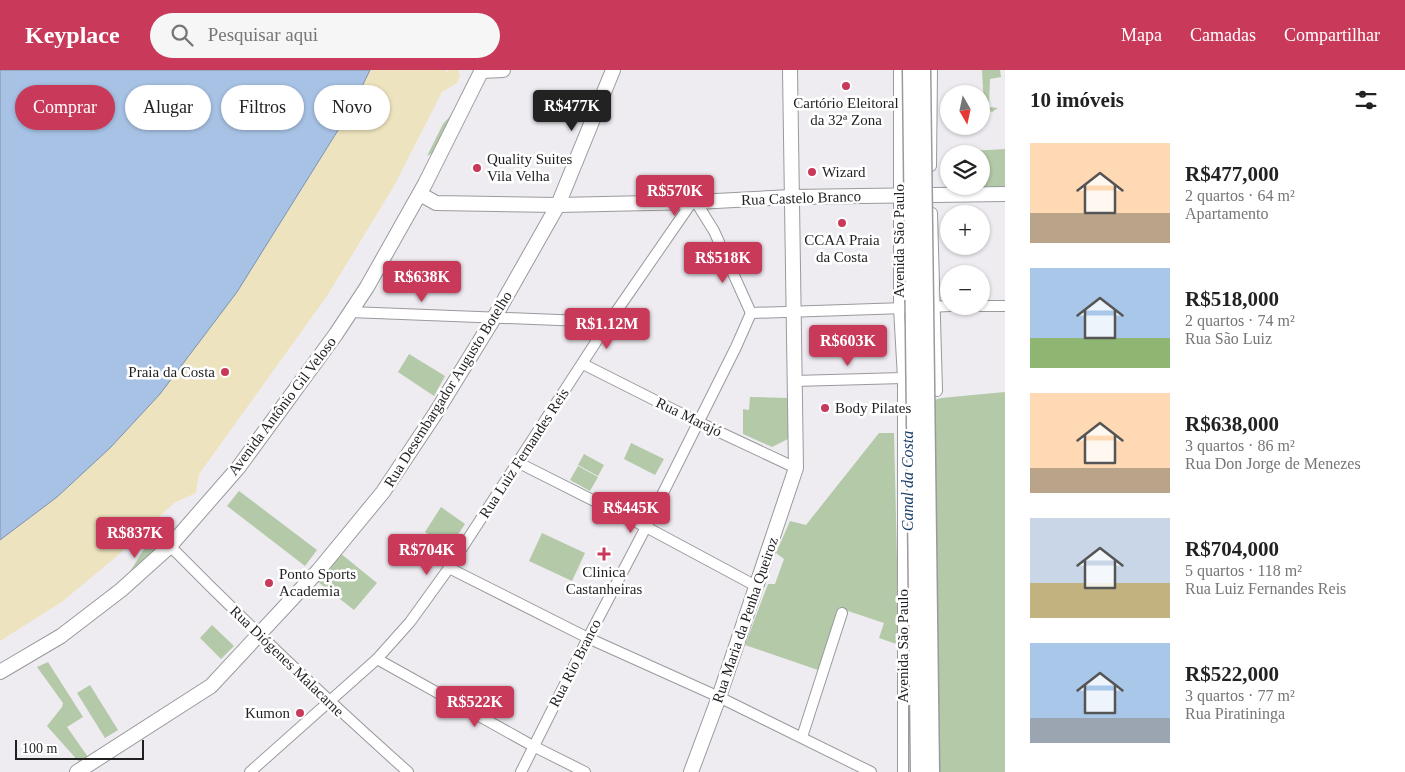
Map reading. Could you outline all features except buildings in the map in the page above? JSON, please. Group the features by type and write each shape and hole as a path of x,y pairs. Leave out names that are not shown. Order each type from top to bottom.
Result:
{"main road":[{"path":"911,70 919,772"},
{"path":"922,70 931,772"}],"street":[{"path":"482,71 503,70"},
{"name":"Rua Desembargador Augusto Botelho","path":"77,772 210,686 259,636 322,566 383,492 435,414 494,318 558,205 613,70"},
{"path":"790,70 792,313 796,468"},
{"name":"Avenida São Paulo","path":"899,70 906,195 899,308 903,378 903,772"},
{"path":"932,70 930,195 932,306 937,391"},
{"name":"Avenida Antônio Gil Veloso","path":"0,672 60,636 121,590 170,546 238,468 336,334 368,286 420,194 482,71"},
{"name":"Rua Castelo Branco","path":"420,194 436,203 558,205 694,202 791,197 1005,194"},
{"path":"694,202 714,232 751,313 792,313 940,306"},
{"name":"Rua Luiz Fernandes Reis","path":"250,772 377,659 410,622 449,568 609,322 694,202"},
{"path":"990,306 1005,306"},
{"path":"350,312 609,322"},
{"name":"Rua Rio Branco","path":"521,772 646,527 736,347 751,313"},
{"name":"Rua Marajó","path":"583,364 698,422 796,468"},
{"path":"794,381 903,378"},
{"path":"517,462 646,527 756,586"},
{"name":"Rua Maria da Penha Queiroz","path":"691,772 719,697 796,468"},
{"name":"Rua Diógenes Malacarne","path":"170,546 259,636 329,702 408,772"},
{"path":"449,568 588,638 719,697 870,772"},
{"path":"802,738 842,613"},
{"path":"377,659 533,746 585,772"}],"green space":[{"path":"982,70 1000,70 1001,77 990,79 990,85 983,85"},
{"path":"990,107 998,108 992,112"},
{"path":"453,113 434,152 427,156 443,124"},
{"path":"1005,149 1005,187 990,188 990,150"},
{"path":"409,354 445,376 434,396 398,372"},
{"path":"1005,392 1005,772 926,772 934,400"},
{"path":"750,397 789,398 790,438 772,447 743,434 743,409 749,410"},
{"path":"879,433 894,433 899,645 879,638 884,623 839,608 818,670 745,645 768,584 775,584 784,559 776,553 790,521 806,525"},
{"path":"631,443 664,459 655,475 624,459"},
{"path":"584,454 604,465 598,476 578,465"},
{"path":"578,466 598,477 590,491 570,480"},
{"path":"239,491 317,550 305,566 227,506"},
{"path":"441,507 465,524 449,548 425,532"},
{"path":"166,531 172,537 122,580 145,548 150,542"},
{"path":"542,533 585,553 572,581 529,561"},
{"path":"340,553 377,583 354,610 317,581"},
{"path":"212,625 234,646 221,659 200,638"},
{"path":"48,662 83,717 67,727 88,757 80,763 47,726 63,703 37,667"},
{"path":"90,685 118,730 105,738 77,693"}],"sand":[{"name":"Praia da Costa","path":"370,70 446,70 446,72 458,70 460,75 457,83 442,92 394,186 327,296 199,474 196,493 174,503 117,556 63,601 0,641 0,540 57,497 110,448 160,394 237,292 339,130 390,130 390,85 363,85"}],"water":[{"path":"0,70 370,70 363,85 314,85 314,130 338,130 237,292 160,394 110,448 57,497 0,540"}],"place":[{"name":"Cartório Eleitoral da 32ª Zona","path":"846,86"},
{"name":"Quality Suites Vila Velha","path":"477,168"},
{"name":"Wizard","path":"812,172"},
{"name":"CCAA Praia da Costa","path":"842,223"},
{"name":"Praia da Costa","path":"225,372"},
{"name":"Body Pilates","path":"825,408"},
{"name":"Clinica Castanheiras","path":"604,554"},
{"name":"Ponto Sports Academia","path":"269,583"},
{"name":"Kumon","path":"300,713"}],"water label":[{"name":"Canal da Costa","path":"907,481"}]}
